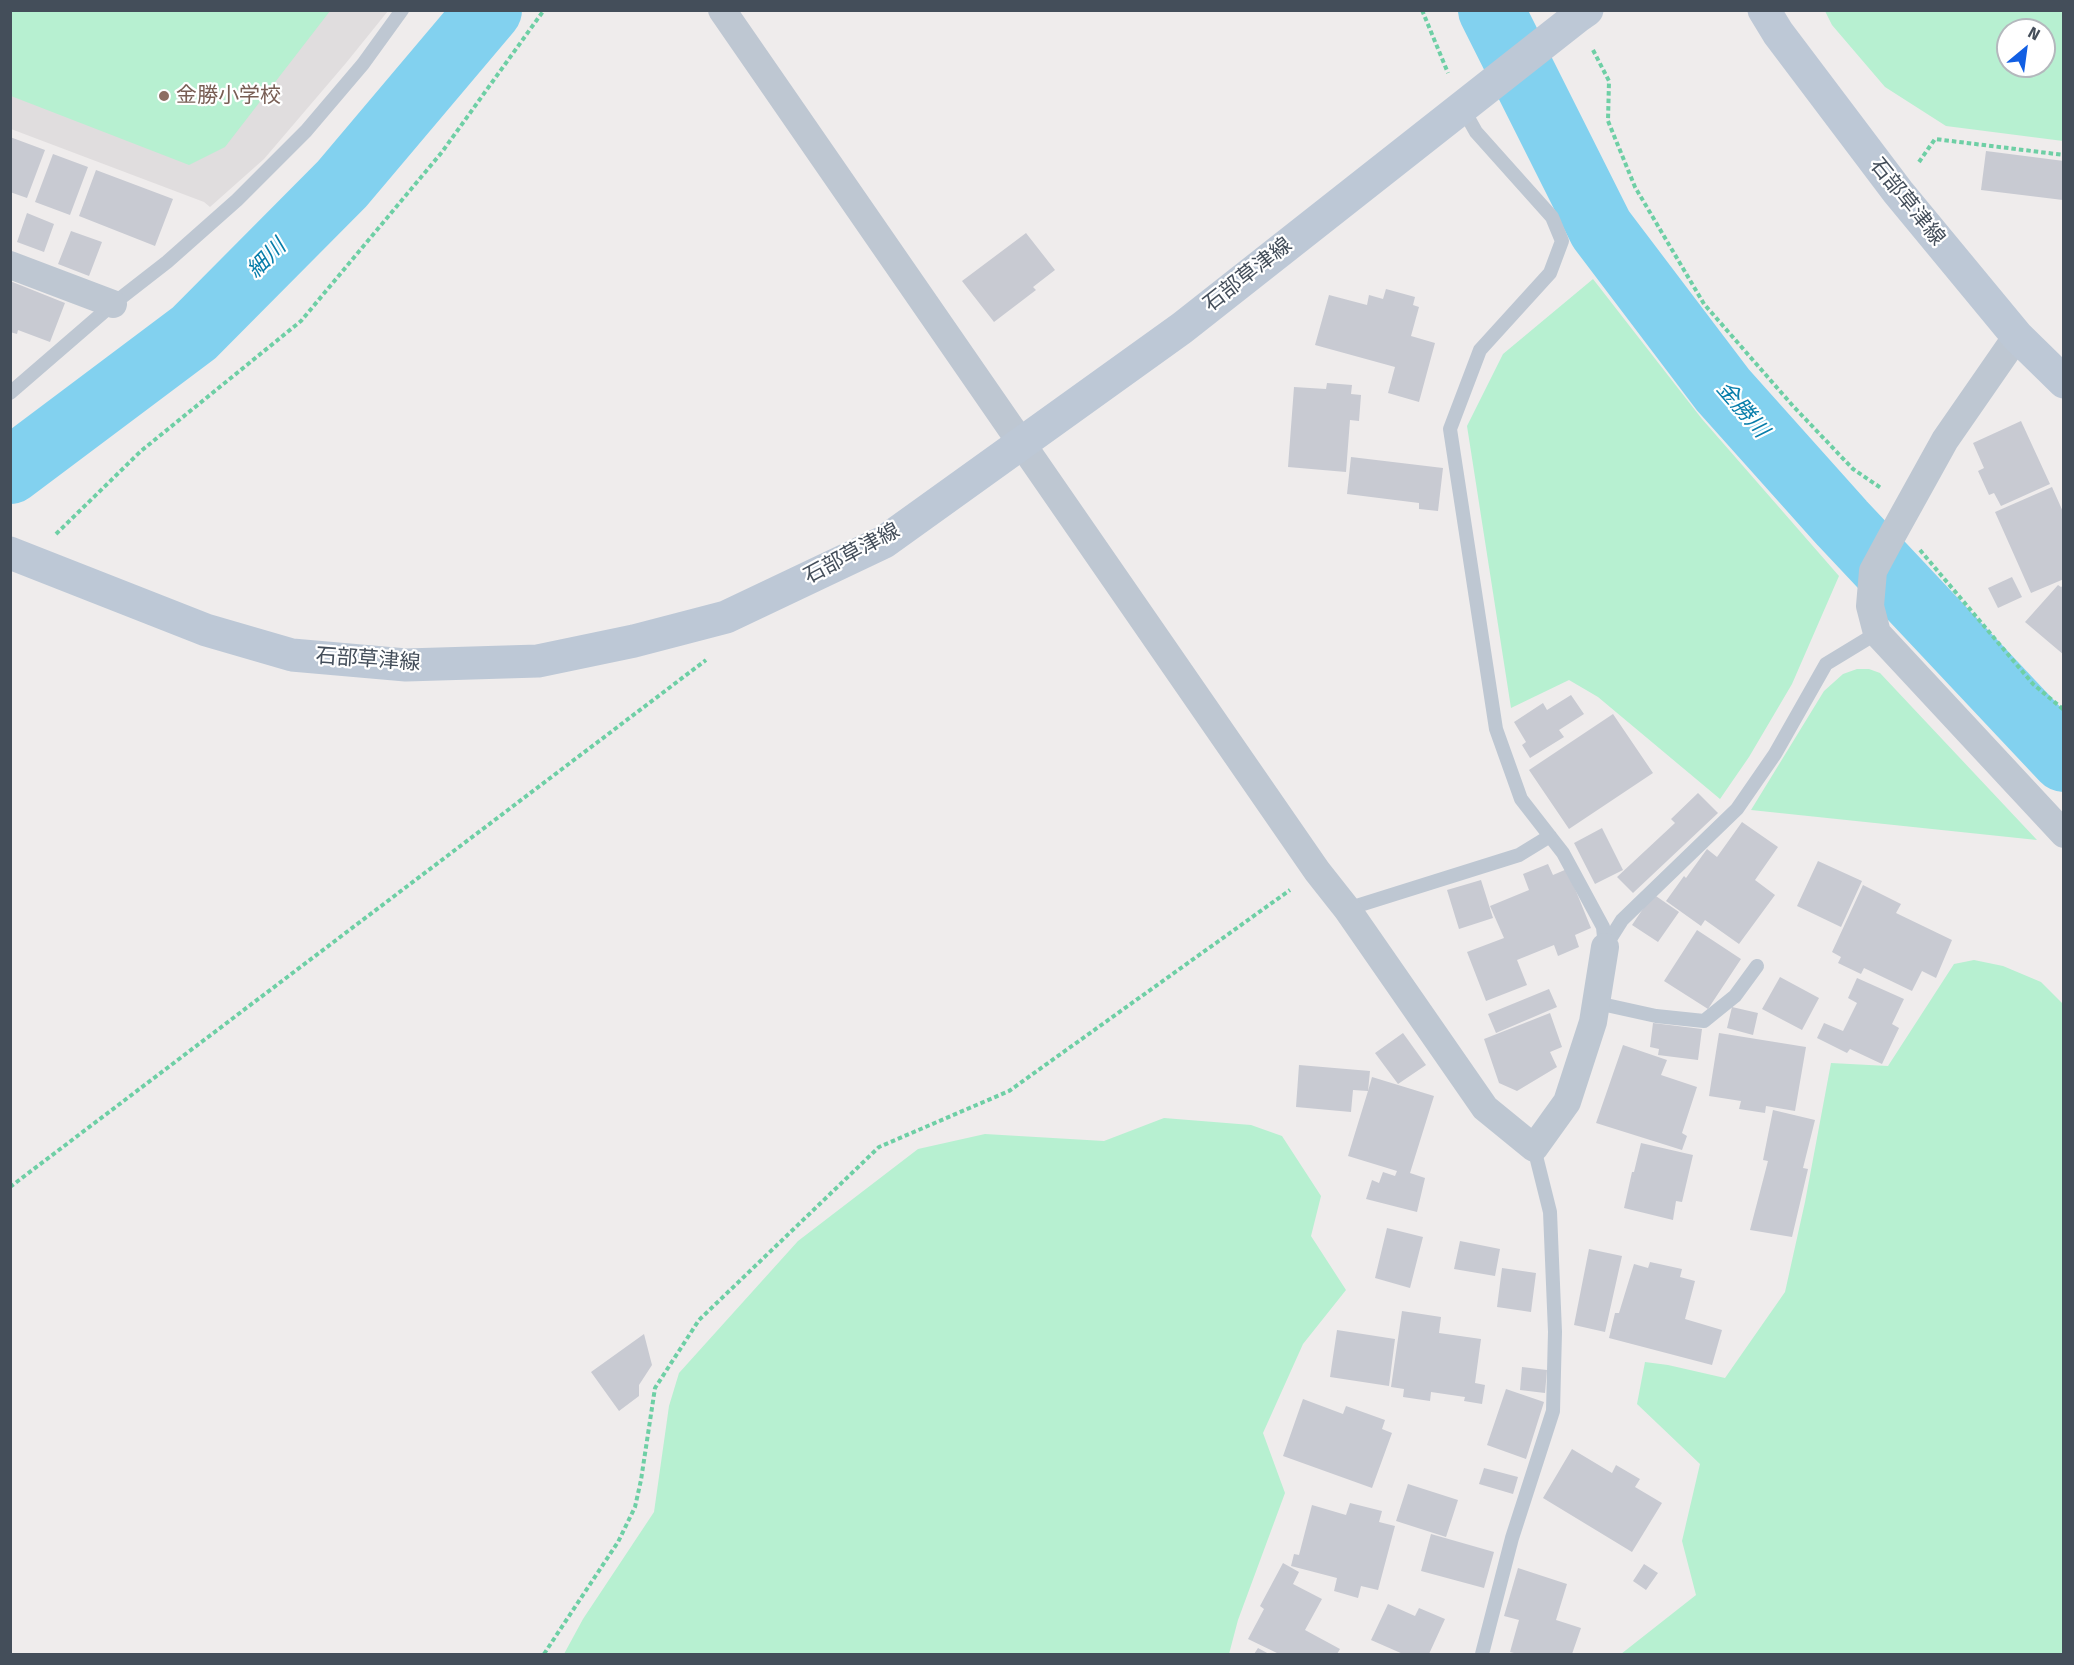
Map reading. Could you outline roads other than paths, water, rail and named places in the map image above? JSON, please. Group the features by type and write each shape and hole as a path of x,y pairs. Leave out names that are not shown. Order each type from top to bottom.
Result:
{"main road":[{"name":"石部草津線","path":"1764,10 1778,33 1898,192 2017,336 2064,382"},
{"name":"石部草津線","path":"18,555 206,630 292,655 406,666 538,661 634,641 726,617 884,542 1182,328 1582,14"}],"street":[{"path":"722,10 1317,871 1347,909 1485,1108 1534,1148 1567,1102 1593,1022 1605,947"},
{"path":"10,265 113,304"},
{"path":"2017,336 1945,440 1873,571 1870,606 1877,633 2064,834"}],"lane":[{"path":"10,393 237,200 306,132 363,64 402,10"},
{"path":"1470,101 1476,132 1552,217 1562,241 1550,273 1480,350 1450,429 1496,729 1521,799 1563,853 1603,927 1605,947"},
{"path":"1605,947 1622,920 1737,809 1775,754 1827,664 1877,633"},
{"path":"1347,909 1519,855 1550,836"},
{"path":"1597,1003 1656,1016 1704,1021 1735,996 1757,966"},
{"path":"1482,1654 1512,1538 1553,1411 1555,1332 1550,1212 1534,1148"}],"waterway":[{"name":"細川","path":"10,471 194,333 342,184 489,10"},
{"name":"金勝川","path":"1491,10 1601,229 1723,390 1842,523 2064,759"}],"place":[{"name":"金勝小学校","path":"164,96"}]}
